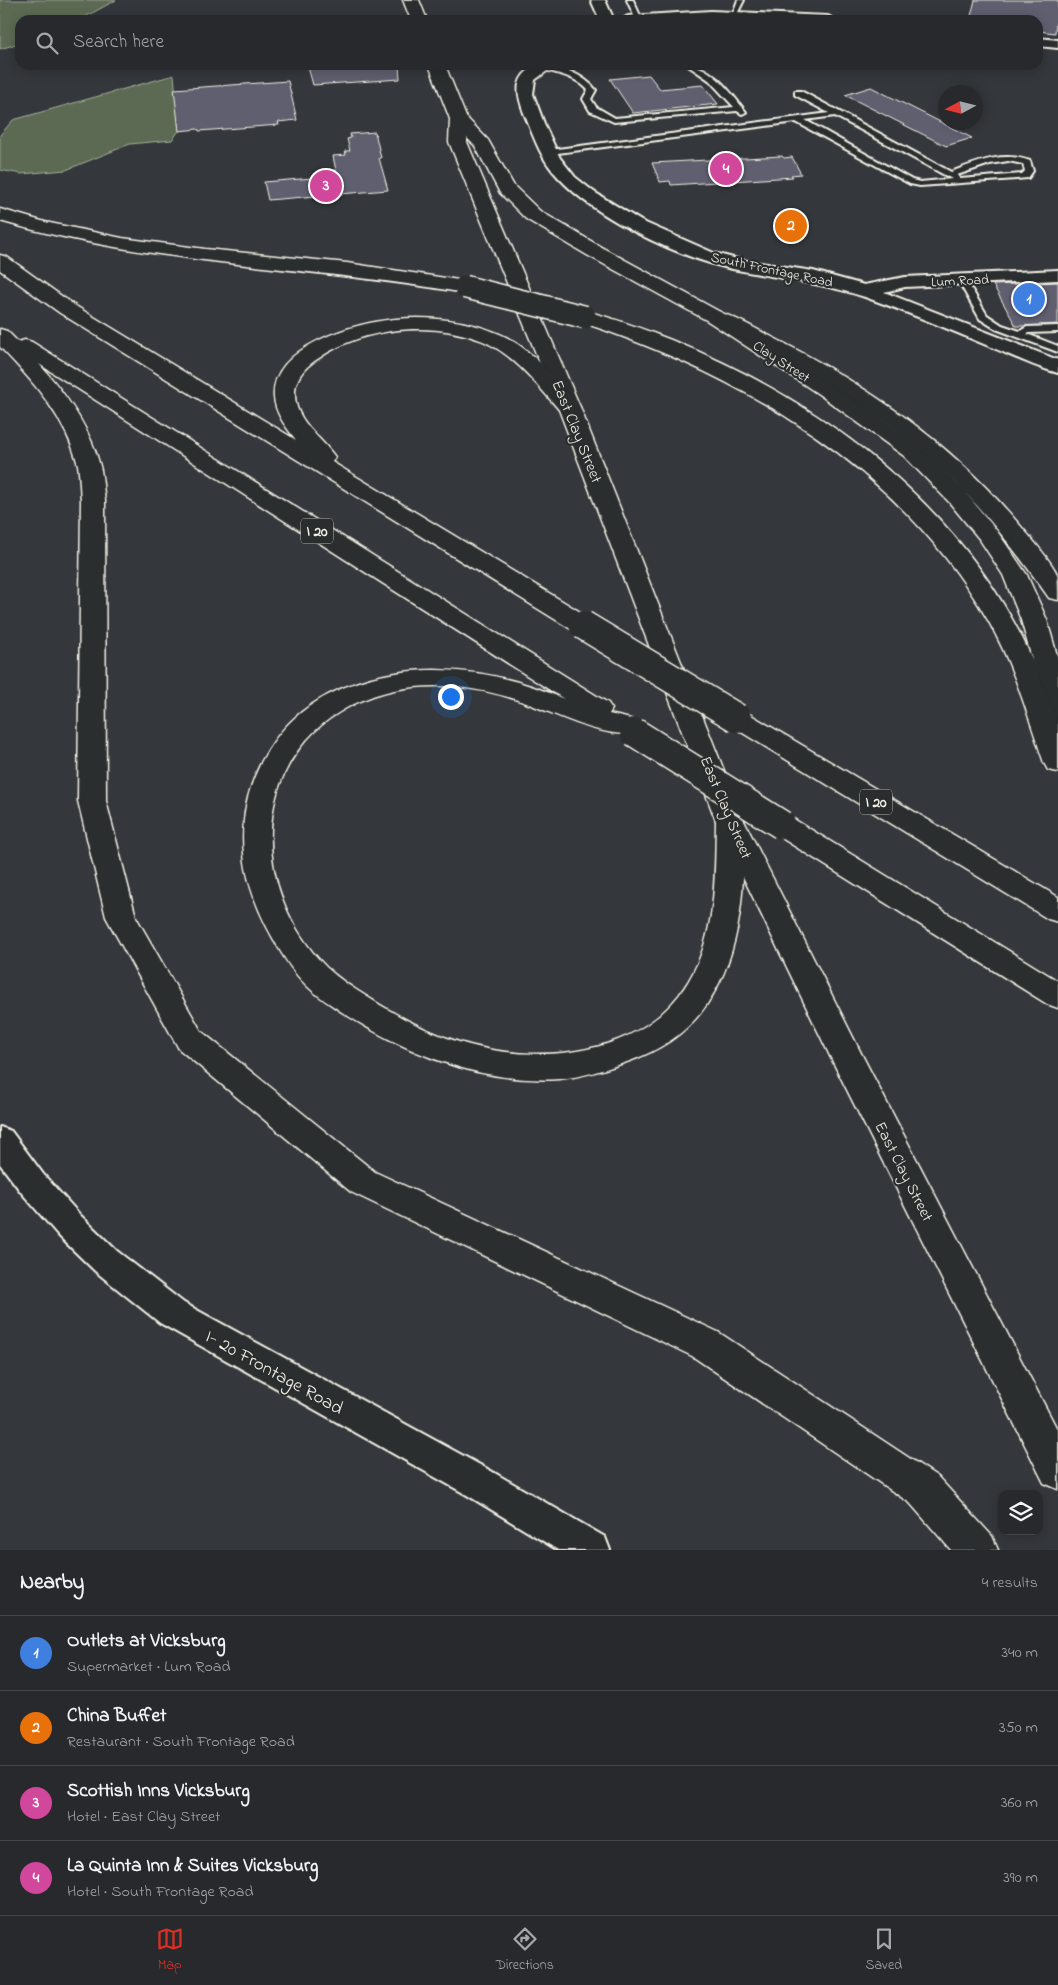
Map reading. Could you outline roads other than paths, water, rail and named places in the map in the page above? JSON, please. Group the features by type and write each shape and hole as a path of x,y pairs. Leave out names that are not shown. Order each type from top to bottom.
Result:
{"main road":[{"path":"411,0 417,15"},
{"name":"Clay Street","path":"442,70 458,119 482,144 506,189 533,215 594,251 715,317 870,420 912,452 958,497 989,536 1015,575 1034,620 1046,662 1058,720"},
{"name":"East Clay Street","path":"458,119 458,142 569,407 730,821 846,1056 1058,1470"},
{"path":"0,215 40,228 120,245 399,275 465,287 585,317 632,332 725,372 766,394 823,431 866,463 911,504 938,533 972,575 1002,623 1020,660 1058,763"},
{"name":"I 20","path":"0,261 68,309 583,625 1058,911"},
{"path":"715,317 782,350 841,383 887,414 932,448 979,493 1014,532 1058,593"},
{"path":"348,481 305,437 290,416 284,395 288,378 298,363 312,351 331,340 375,328 409,325 449,326 476,332 507,347 529,365 569,407"},
{"path":"0,333 57,397 74,424 89,464 93,500 92,802 121,917 190,1040 363,1182 705,1344 924,1490 978,1550"},
{"name":"I 20","path":"0,333 782,826 1051,992"},
{"path":"630,729 579,715 513,690 452,678 406,680 382,684 326,707 302,724 288,738 274,759 264,786 258,814 257,842 260,877 276,917 294,948 318,978 350,1002 390,1026 430,1044 473,1059 509,1066 547,1067 580,1065 610,1057 647,1041 677,1021 703,985 720,949 728,906 730,821"}],"street":[{"path":"598,0 605,15"},
{"path":"1043,42 1058,44"},
{"name":"South Frontage Road","path":"538,70 526,80 524,92 558,166 568,180 588,196 680,245 727,262 807,275 862,290 1058,368"},
{"name":"Lum Road","path":"862,290 905,282 1058,275"},
{"name":"I- 20 Frontage Road","path":"0,1140 32,1183 70,1226 106,1260 172,1313 479,1483 592,1550"}],"lane":[{"path":"630,0 632,15"},
{"path":"734,15 741,0"},
{"path":"556,70 585,82 592,90 587,99 593,110 614,120 739,109"},
{"path":"699,70 712,78 751,124"},
{"path":"798,92 835,114 950,175 963,180"},
{"path":"550,152 835,114"},
{"path":"796,118 910,182 920,184 1025,176 1029,171 1027,163 1018,158 1006,158 950,175"},
{"path":"962,280 983,317 999,326 1058,349"},
{"path":"1021,335 1026,330 1058,329"}],"place":[{"name":"La Quinta Inn & Suites Vicksburg","path":"726,169"},
{"name":"Scottish Inns Vicksburg","path":"326,186"},
{"name":"China Buffet","path":"791,226"},
{"name":"Outlets at Vicksburg","path":"1029,299"}]}
